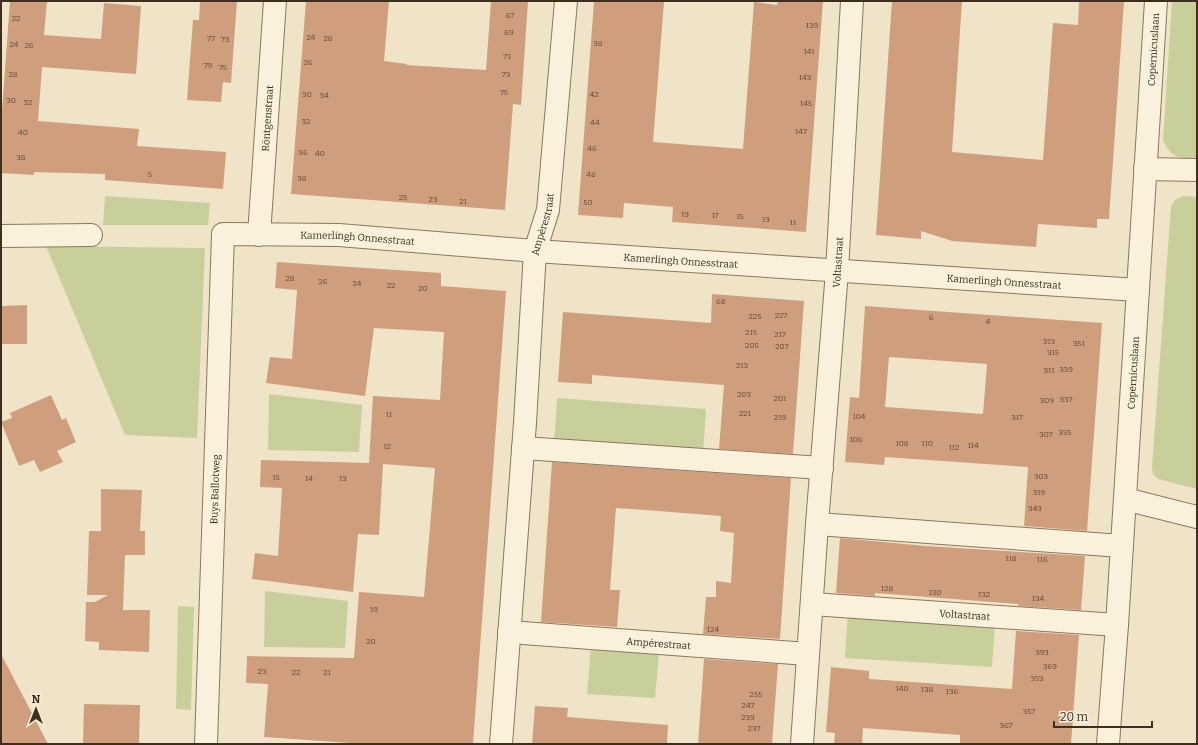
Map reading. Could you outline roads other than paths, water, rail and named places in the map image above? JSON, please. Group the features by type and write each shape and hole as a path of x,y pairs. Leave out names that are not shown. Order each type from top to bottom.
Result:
{"street":[{"name":"Röntgenstraat","path":"259,235 275,1"},
{"name":"Ampèrestraat","path":"501,744 536,251 548,210 566,1"},
{"name":"Voltastraat","path":"802,744 817,524 837,271 852,1"},
{"name":"Copernicuslaan","path":"1108,744 1117,625 1156,1"},
{"path":"1146,169 1197,170"},
{"name":"Kamerlingh Onnesstraat","path":"223,234 339,235 536,251 1138,290"},
{"name":"Buys Ballotweg","path":"206,744 223,234"},
{"path":"1,236 91,235"},
{"path":"523,448 822,468"},
{"path":"1125,499 1197,517"},
{"path":"817,524 1122,546"},
{"name":"Voltastraat","path":"812,604 1117,625"},
{"name":"Ampèrestraat","path":"509,632 808,654"}]}
